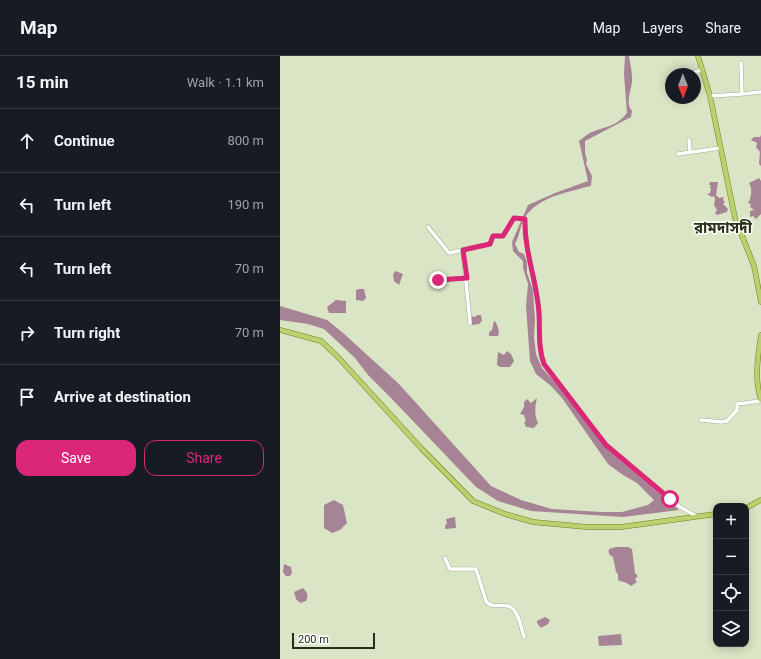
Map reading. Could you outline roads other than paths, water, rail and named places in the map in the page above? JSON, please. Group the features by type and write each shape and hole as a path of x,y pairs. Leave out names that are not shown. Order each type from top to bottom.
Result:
{"main road":[{"path":"698,56 710,96 735,218 754,266 761,302"},
{"path":"280,330 321,341 336,355 473,501 505,514 534,522 587,527 621,527 713,514"},
{"path":"761,335 757,373 761,401"},
{"path":"749,506 761,500"}],"street":[{"path":"741,63 742,94"},
{"path":"710,96 761,92"},
{"path":"689,140 690,152"},
{"path":"678,154 720,148"},
{"path":"428,227 449,253 490,244 493,236 503,236 514,218 525,219 525,234 538,305 540,343 544,364 606,445 675,503 697,517"},
{"path":"463,250 467,278 470,323"},
{"path":"438,280 467,278"},
{"path":"701,420 727,422 737,410 737,404 761,401"},
{"path":"445,558 450,569 476,569 488,604 505,605 512,608 516,612 524,637"}],"district":[{"name":"রামদাসদী","path":"723,228"}]}
